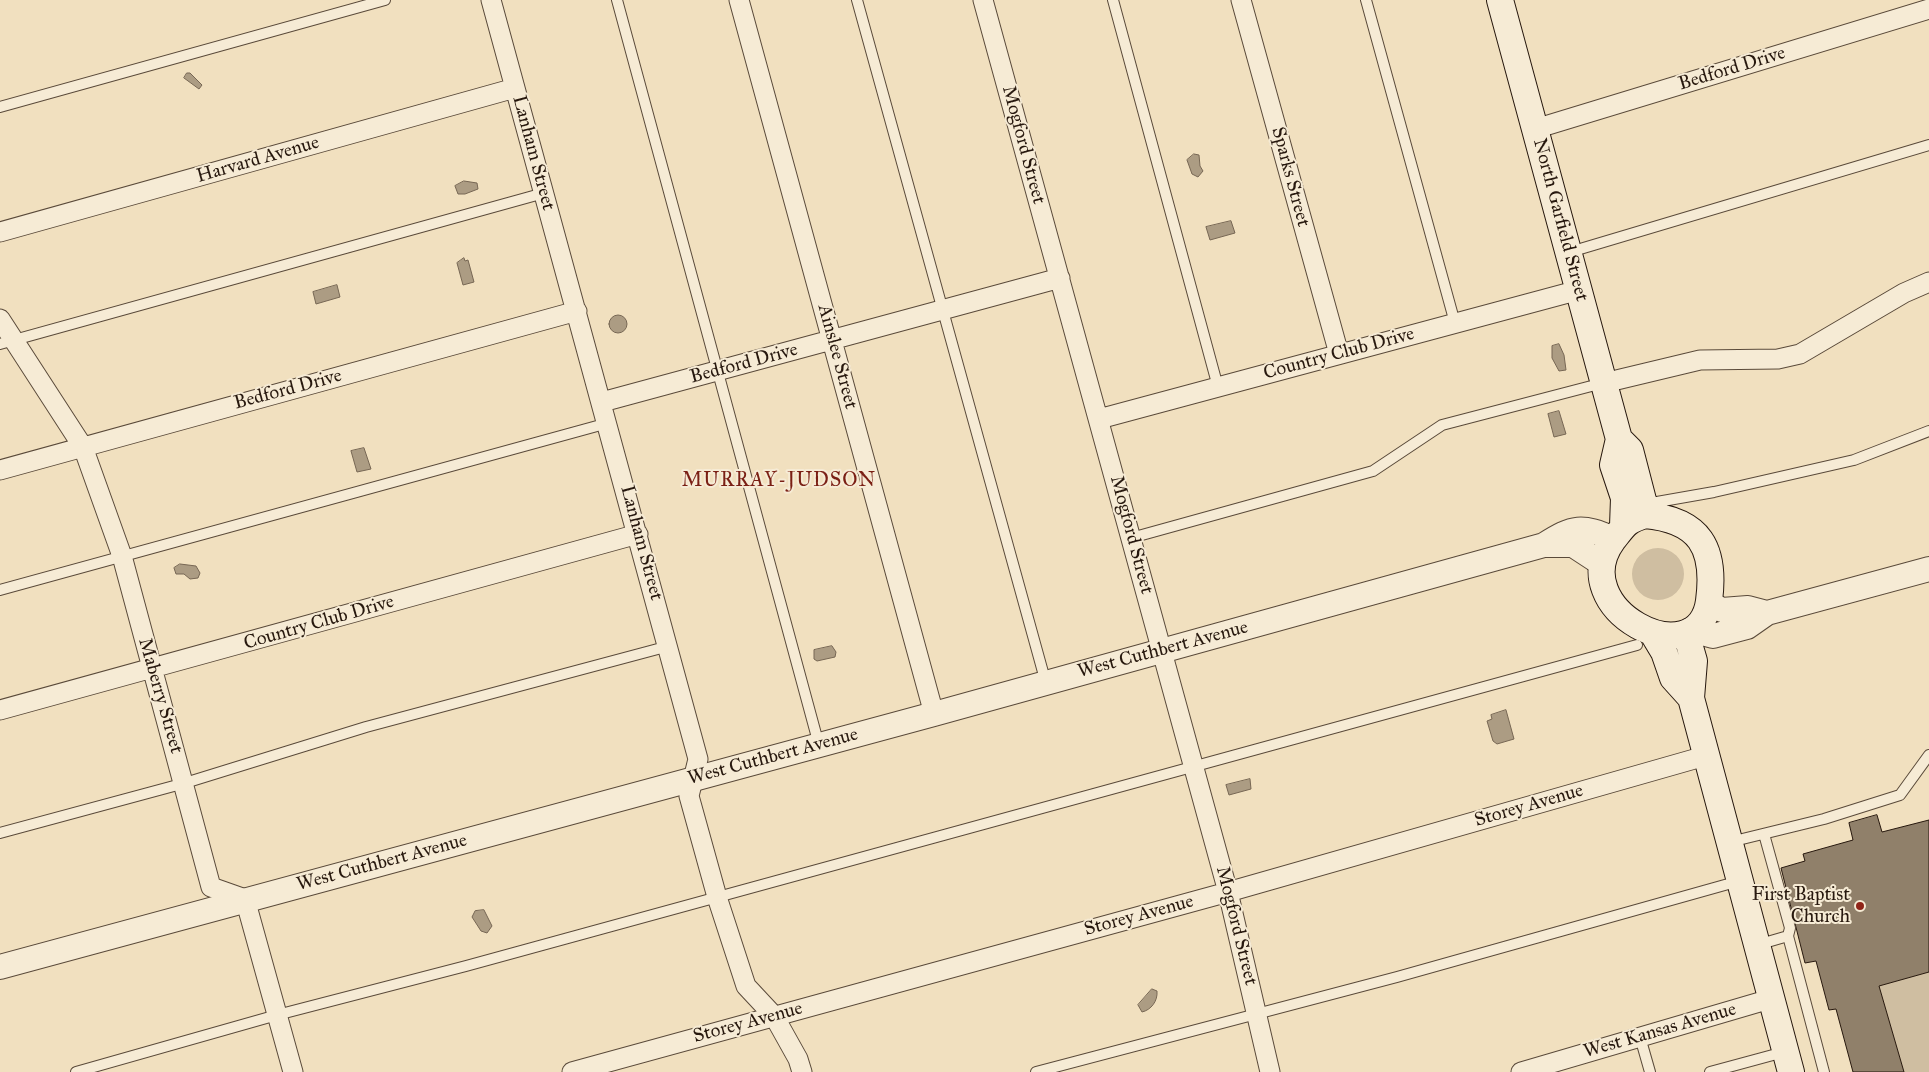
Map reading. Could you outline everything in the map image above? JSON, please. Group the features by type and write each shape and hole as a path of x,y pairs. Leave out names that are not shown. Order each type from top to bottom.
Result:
{"main road":[{"name":"North Garfield Street","path":"1500,0 1619,439"},
{"path":"1619,439 1630,450 1644,504 1659,509 1696,533 1706,548 1710,564 1709,603 1699,623 1688,632 1645,639"},
{"path":"1618,532 1624,498 1614,465 1619,439"},
{"path":"1659,509 1630,520 1618,532 1607,548 1602,564 1602,580 1607,594 1627,620 1640,629 1645,639 1664,652 1673,678 1691,698"},
{"path":"1688,632 1694,661 1691,698 1788,1062"}],"street":[{"name":"Lanham Street","path":"491,0 669,646 698,759 689,796 718,897 746,986 774,1016 798,1058 802,1072"},
{"name":"Ainslee Street","path":"739,0 934,714"},
{"name":"Mogford Street","path":"983,0 1228,892 1270,1072"},
{"name":"Sparks Street","path":"1241,0 1339,354"},
{"name":"Bedford Drive","path":"1535,129 1929,10"},
{"name":"Harvard Avenue","path":"0,232 515,88"},
{"name":"Bedford Drive","path":"602,402 1060,278"},
{"path":"1604,383 1700,360 1778,359 1800,354 1904,293 1929,282"},
{"name":"Country Club Drive","path":"1099,419 1579,290"},
{"name":"Bedford Drive","path":"0,470 576,311"},
{"name":"Maberry Street","path":"0,319 6,342 83,447 122,556 185,783 211,887 245,899"},
{"name":"West Cuthbert Avenue","path":"0,967 245,899 934,714 1544,545 1567,531 1590,529 1618,532"},
{"name":"Country Club Drive","path":"0,710 638,534"},
{"name":"West Cuthbert Avenue","path":"1544,545 1573,546 1602,564"},
{"path":"1688,632 1712,636 1747,627 1767,613 1929,569"},
{"path":"1709,603 1722,610 1748,608 1767,613"},
{"name":"Storey Avenue","path":"572,1072 1228,892 1705,756"},
{"path":"245,899 293,1072"},
{"name":"West Kansas Avenue","path":"1521,1072 1770,999"}],"lane":[{"path":"0,107 386,0"},
{"path":"617,0 818,745"},
{"path":"857,0 1046,683"},
{"path":"1113,0 1218,387"},
{"path":"1366,0 1455,323"},
{"path":"1569,252 1929,145"},
{"path":"6,342 544,193"},
{"path":"1132,538 1373,471 1442,425 1604,383"},
{"path":"0,590 608,423"},
{"path":"1659,509 1714,492 1854,460 1929,431"},
{"path":"76,1072 277,1015 718,897 1194,766 1645,639"},
{"path":"0,833 185,783 366,727 669,646"},
{"path":"1729,842 1824,819 1900,796 1929,755"},
{"path":"1764,834 1790,928 1788,936 1824,1072"},
{"path":"1036,1072 1397,977 1740,880"},
{"path":"1756,945 1788,936"},
{"path":"1640,1037 1650,1072"},
{"path":"1710,1072 1788,1062"}],"shaded area":[{"path":"187,73 190,73 202,85 199,89 184,78"},
{"path":"1194,154 1199,155 1200,166 1203,171 1198,177 1192,174 1187,160"},
{"path":"464,181 477,183 478,189 465,194 458,194 455,186"},
{"path":"1231,221 1235,233 1210,240 1206,227"},
{"path":"464,258 465,261 468,260 474,282 463,285 457,263"},
{"path":"337,285 340,297 316,304 313,292"},
{"path":"618,315 624,318 627,324 624,330 618,333 612,330 609,324 612,318"},
{"path":"1559,344 1564,355 1566,370 1559,371 1552,358 1552,346"},
{"path":"1559,411 1566,434 1554,437 1548,414"},
{"path":"364,448 371,469 357,472 351,451"},
{"path":"1653,548 1663,548 1673,552 1680,559 1684,574 1680,589 1673,596 1663,600 1653,600 1643,596 1636,589 1632,579 1632,569 1636,559 1643,552"},
{"path":"180,564 196,566 200,573 198,578 190,579 184,574 176,574 174,568"},
{"path":"832,646 836,652 835,657 817,661 814,659 814,650"},
{"path":"1506,710 1514,739 1497,744 1493,741 1487,721 1492,719 1491,715"},
{"path":"1250,779 1251,789 1229,795 1226,785"},
{"path":"484,910 492,926 487,933 481,931 472,917 475,911"},
{"path":"1929,972 1929,1072 1904,1072 1879,986"},
{"path":"1152,989 1157,991 1155,1002 1142,1012 1138,1005"}],"building":[{"name":"First Baptist Church","path":"1877,815 1882,832 1929,820 1929,972 1879,986 1904,1072 1853,1072 1836,1009 1829,1010 1816,961 1805,963 1781,868 1805,861 1803,854 1853,840 1849,823"}],"place":[{"name":"First Baptist Church","path":"1860,906"}],"district":[{"name":"MURRAY-JUDSON","path":"779,481"}]}
